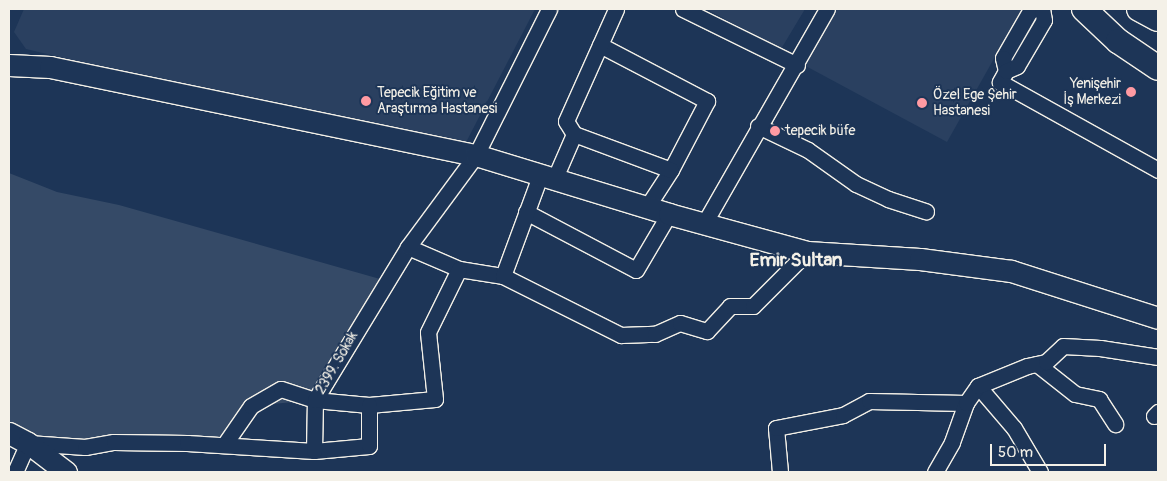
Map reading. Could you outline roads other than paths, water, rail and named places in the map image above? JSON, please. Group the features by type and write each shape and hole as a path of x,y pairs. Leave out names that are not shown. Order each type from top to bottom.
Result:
{"main road":[{"path":"1084,9 1118,41 1158,68"},
{"path":"1139,9 1158,19"}],"street":[{"name":"2399. Sokak","path":"314,452 315,400 408,248 476,155 549,9"},
{"path":"616,9 566,121 574,134 671,170"},
{"path":"683,9 797,65"},
{"path":"705,222 758,126 797,65 827,9"},
{"path":"1006,71 1003,58 1030,11 1035,9"},
{"path":"1042,9 1044,20 1017,66 1006,71 1000,82 1158,170"},
{"path":"600,45 707,101 671,170 648,207"},
{"path":"9,66 59,69 476,155 669,214 705,222 807,252 920,259 1011,271 1158,318"},
{"path":"758,126 808,150 856,184 888,200 926,211"},
{"path":"503,276 526,212 574,134"},
{"path":"526,212 636,270 669,214"},
{"path":"408,248 459,268 503,276 621,335 655,334 680,323 708,331 730,306 753,306 807,252"},
{"path":"224,445 251,406 281,389 315,400 370,405 435,399 428,332 459,268"},
{"path":"935,472 952,442 966,403 978,386 1046,362 1063,346 1100,348 1158,357"},
{"path":"1037,364 1075,394 1099,399 1115,424"},
{"path":"978,386 1014,428 1040,472"},
{"path":"780,472 776,428 843,415 869,401 966,403"},
{"path":"28,443 85,447 114,442 224,445 314,452 370,446 370,405"},
{"path":"9,433 28,443 66,472"},
{"path":"15,472 28,443"}],"place":[{"name":"Yenişehir İş Merkezi","path":"1131,92"},
{"name":"Tepecik Eğitim ve Araştırma Hastanesi","path":"366,101"},
{"name":"Özel Ege Şehir Hastanesi","path":"922,103"},
{"name":"tepecik büfe","path":"775,131"}],"district":[{"name":"Emir Sultan","path":"796,261"}]}
